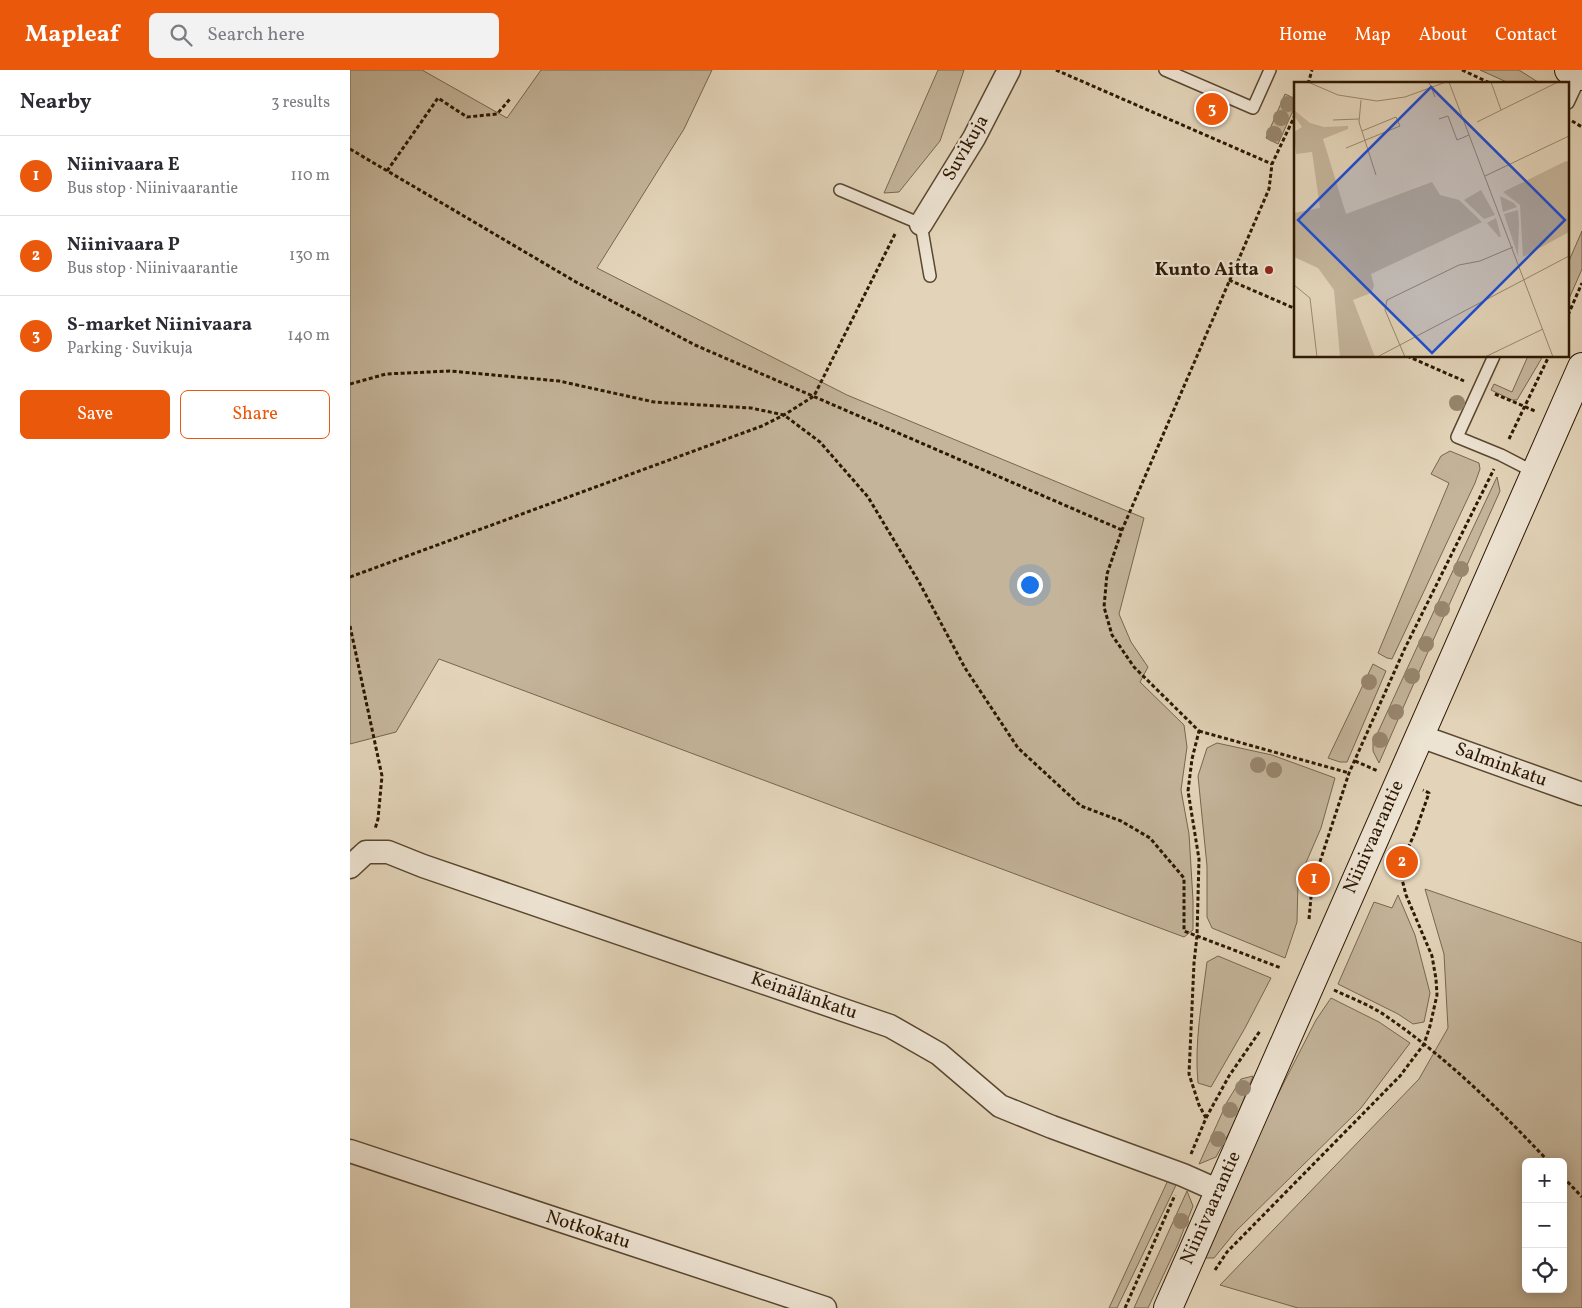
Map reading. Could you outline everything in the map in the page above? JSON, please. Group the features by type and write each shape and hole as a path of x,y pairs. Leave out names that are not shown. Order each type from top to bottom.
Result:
{"main road":[{"name":"Niinivaarantie","path":"1168,1308 1582,367"}],"street":[{"name":"Suvikuja","path":"912,221 974,138 1009,70"},
{"name":"Salminkatu","path":"1420,736 1582,794"},
{"name":"Keinälänkatu","path":"358,859 388,852 890,1026 939,1054 1000,1106 1219,1191"},
{"name":"Notkokatu","path":"350,1151 825,1308"}],"lane":[{"path":"1165,70 1253,108 1270,70"},
{"path":"1570,97 1578,73"},
{"path":"840,190 912,221 930,276"},
{"path":"1493,358 1457,437 1536,472"}],"path":[{"path":"1056,70 1272,164"},
{"path":"1462,70 1488,82"},
{"path":"387,171 438,98 467,117 497,114 510,99"},
{"path":"1294,117 1272,164 1269,189 1122,530 1107,574 1104,607 1112,635 1134,666 1199,731 1349,773"},
{"path":"1570,120 1582,127"},
{"path":"350,149 576,282 695,344 1122,530"},
{"path":"350,576 762,426 784,415 814,396 912,221"},
{"path":"1229,280 1294,308"},
{"path":"1570,310 1582,283"},
{"path":"1412,358 1525,407"},
{"path":"1309,921 1312,886 1349,773 1405,648 1548,358"},
{"path":"350,384 386,374 450,371 560,381 654,402 751,408 784,415 820,442 868,497 919,582 965,668 1018,748 1081,806 1121,822 1150,838 1184,878 1184,931 1281,968"},
{"path":"350,626 382,776 378,819 358,859"},
{"path":"1199,731 1192,759 1188,791 1199,860 1197,936 1189,1074 1198,1105 1206,1118"},
{"path":"1211,1276 1227,1252 1400,1076 1424,1044 1435,1008 1437,995 1432,956 1406,895 1402,879 1402,862 1429,793 1355,761"},
{"path":"1330,988 1384,1015 1424,1044 1478,1090 1545,1158"},
{"path":"1125,1308 1183,1176 1206,1118 1229,1076 1265,1024"},
{"path":"1567,1181 1582,1197"}],"shaded area":[{"path":"350,70 422,70 507,118 541,70 712,70 684,129 597,268 847,395 1144,518 1119,614 1131,642 1148,667 1140,682 1184,725 1187,747 1181,790 1189,834 1193,930 1184,937 439,659 396,732 350,744"},
{"path":"938,70 964,70 940,141 899,192 884,193"},
{"path":"1480,70 1519,70 1538,82 1507,82"},
{"path":"1285,94 1294,98 1294,108 1278,144 1266,138"},
{"path":"1582,231 1582,269 1570,296 1570,258"},
{"path":"1527,358 1542,358 1517,400 1512,400 1491,390 1494,384 1512,392"},
{"path":"1450,451 1479,463 1480,469 1392,659 1387,658 1378,653 1449,483 1431,474 1441,456"},
{"path":"1497,477 1500,491 1379,763 1373,751 1373,743"},
{"path":"1373,664 1386,671 1347,762 1328,758"},
{"path":"1217,743 1272,755 1335,778 1321,828 1298,881 1297,922 1285,958 1212,928 1207,917 1207,866 1198,776 1207,748"},
{"path":"1425,889 1582,943 1582,1308 1298,1308 1220,1285 1419,1079 1448,1028 1444,954"},
{"path":"1398,895 1415,935 1430,993 1424,1022 1413,1024 1398,1014 1338,984 1374,902 1392,908"},
{"path":"1218,956 1271,978 1211,1087 1198,1083 1197,1053 1207,962"},
{"path":"1331,998 1379,1022 1410,1043 1361,1108 1236,1231 1214,1258 1205,1258 1275,1100 1316,1020"},
{"path":"1253,1076 1234,1124 1216,1157 1199,1164 1227,1102 1241,1079"},
{"path":"1169,1178 1177,1183 1117,1308 1109,1308"},
{"path":"1187,1191 1193,1206 1178,1244 1148,1308 1134,1308"}],"place":[{"name":"S-market Niinivaara","path":"1212,109"},
{"name":"Kunto Aitta","path":"1269,270"},
{"name":"Niinivaara P","path":"1402,862"},
{"name":"Niinivaara E","path":"1314,879"}]}
